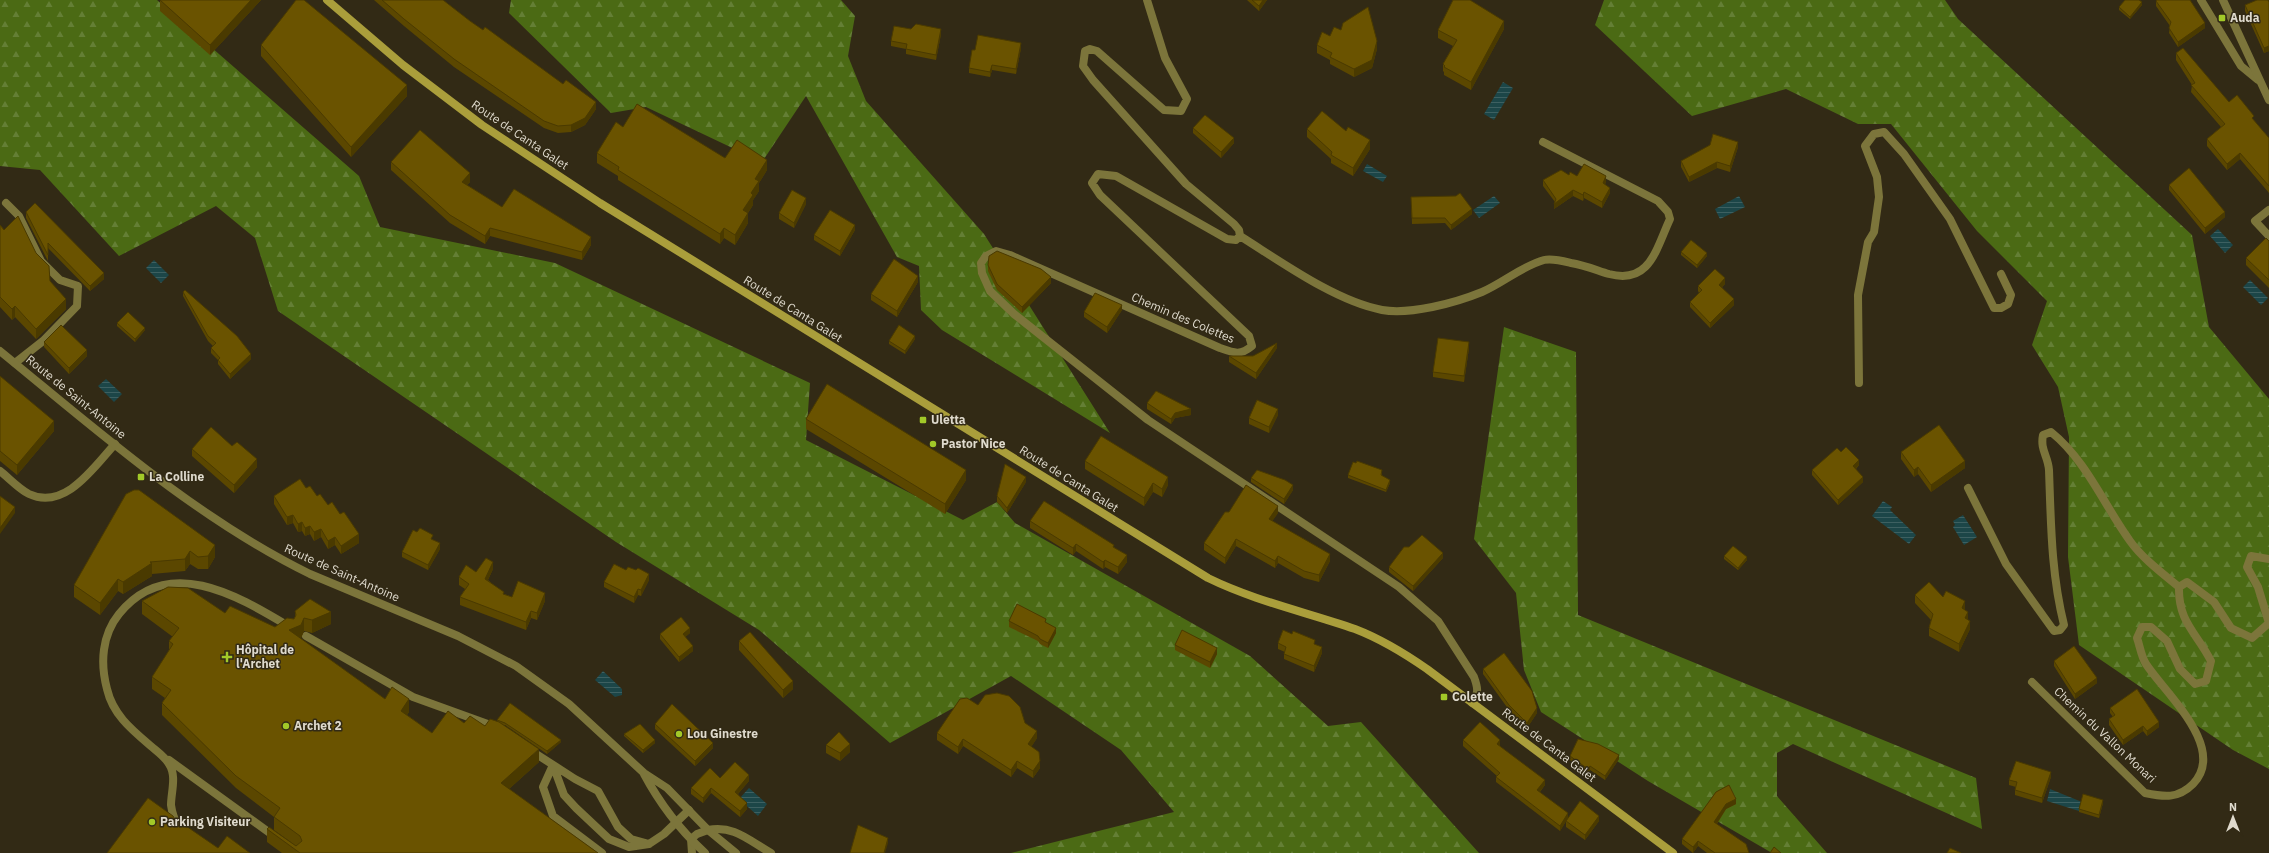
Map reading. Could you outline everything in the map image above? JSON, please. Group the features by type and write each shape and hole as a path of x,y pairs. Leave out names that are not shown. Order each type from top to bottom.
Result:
{"main road":[{"name":"Route de Canta Galet","path":"327,0 403,65 509,144 600,203 1208,578 1233,590 1356,630 1389,645 1427,669 1673,853"}],"street":[{"path":"1147,0 1166,58 1188,99 1181,111 1164,110 1097,51 1090,49 1085,51 1083,66 1093,80 1186,184 1234,224 1239,230 1240,236 1333,292 1368,306 1394,311 1452,302 1482,292 1544,260 1575,263 1610,274 1625,276 1638,274 1647,266 1670,219 1668,212 1658,201 1543,142"},
{"path":"2201,0 2242,66 2258,80"},
{"path":"2223,0 2258,80 2269,100"},
{"path":"1859,384 1858,295 1868,242 1874,232 1879,197 1877,177 1865,146 1874,134 1884,132 1904,154 1950,219 1994,308 2001,308 2008,304 2011,295 2001,274"},
{"name":"Chemin des Colettes","path":"1240,236 1236,240 1220,235 1116,176 1098,174 1092,183 1100,195 1249,336 1252,346 1244,353 1233,353 1220,348 1010,255 996,252 986,256 981,263 982,273 990,291 1014,314 1148,420 1399,587 1438,621 1474,677 1478,687 1478,696 1472,703"},
{"path":"6,203 19,216 41,261 60,280 78,286 77,306 43,341 15,363"},
{"path":"2269,210 2255,221 2269,236"},
{"name":"Route de Saint-Antoine","path":"0,351 163,482 282,560 458,636 516,666 569,704 644,773 668,788 708,830 736,853"},
{"path":"1968,488 2006,564 2054,631 2060,630 2064,625 2050,544 2048,468 2041,446 2042,435 2051,432 2061,440 2078,460 2130,542 2179,587 2187,582 2214,602 2231,628 2252,638 2269,624 2258,588 2247,568 2251,556 2269,559"},
{"path":"0,471 29,494 50,498 61,494 78,484 115,444"},
{"path":"278,839 163,756 127,725 114,709 107,689 103,653 108,634 116,618 126,606 138,596 152,588 172,582 203,585 240,600 291,627"},
{"name":"Chemin du Vallon Monari","path":"2032,682 2145,793 2166,798 2186,790 2199,777 2203,760 2198,735 2183,711 2145,663 2137,638 2142,627 2152,627 2167,641 2180,670 2194,684 2206,681 2211,661 2183,618 2178,598 2179,587"},
{"path":"306,636 413,697 502,730"},
{"path":"521,743 553,765 598,791 618,828 631,839 650,844"},
{"path":"163,756 172,769 171,806 173,815 182,835"},
{"path":"553,765 564,795 576,808 610,839 629,847 650,844 664,834 688,810"},
{"path":"553,765 543,787 553,816 602,853"},
{"name":"Route de Saint-Antoine","path":"644,773 657,797 675,823 705,853"},
{"path":"692,853 691,839 697,834 720,828 730,829 771,853"}],"green space":[{"path":"0,0 157,0 359,176 380,227 555,263 810,383 806,440 963,520 997,502 1015,523 1250,656 1328,726 1361,722 1479,853 1011,853 1174,812 1121,750 1011,676 890,743 759,630 616,542 278,311 255,238 216,206 119,256 40,170 0,166"},
{"path":"511,0 841,0 855,16 848,56 866,101 984,234 1110,433 942,330 921,310 919,266 897,257 806,96 762,162 646,107 611,113 509,13"},
{"path":"1604,0 1945,0 1958,19 2192,235 2209,327 2269,399 2269,769 2233,750 2079,645 2068,557 2069,437 2058,387 2032,345 2047,301 1977,231 1891,124 1858,124 1786,89 1692,116 1595,25"},
{"path":"1504,327 1576,352 1578,615 1976,778 1982,829 1793,744 1777,753 1777,796 1827,853 1772,853 1648,781 1541,712 1524,670 1516,593 1474,539"}],"water":[{"path":"1503,82 1513,88 1494,120 1484,114"},
{"path":"1367,164 1387,176 1383,182 1363,171"},
{"path":"1494,196 1500,203 1479,218 1473,210"},
{"path":"1739,196 1745,207 1720,219 1715,209"},
{"path":"2218,229 2233,245 2225,253 2210,236"},
{"path":"154,260 169,275 161,283 146,268"},
{"path":"2250,280 2268,298 2261,305 2243,287"},
{"path":"106,379 122,394 114,402 98,386"},
{"path":"1883,501 1892,507 1890,510 1916,535 1909,544 1872,516"},
{"path":"1963,515 1977,537 1964,545 1953,527 1955,525 1953,521"},
{"path":"603,671 622,689 622,695 615,697 595,680"},
{"path":"749,788 767,804 758,816 739,799"},
{"path":"2050,789 2082,802 2079,811 2047,801"}],"building":[{"path":"160,0 251,0 210,45"},
{"path":"296,0 304,0 407,85 351,147 261,45"},
{"path":"382,0 443,0 483,30 485,27 563,84 566,80 596,102 585,118 571,125 558,126 544,121 454,59"},
{"path":"1252,0 1263,0 1259,6"},
{"path":"1453,0 1470,0 1504,21 1471,82 1444,67 1445,66 1443,64 1457,40 1438,30"},
{"path":"2125,0 2139,0 2142,2 2130,17 2119,7"},
{"path":"2190,0 2205,23 2178,42 2169,28 2171,22 2156,1"},
{"path":"2257,0 2268,0 2269,2 2269,46 2264,48 2245,5"},
{"path":"1368,7 1377,41 1372,60 1354,69 1330,57 1332,53 1317,45 1322,32 1330,36 1334,27 1341,30 1343,23"},
{"path":"916,24 941,29 936,55 906,49 907,44 891,41 894,26 911,29"},
{"path":"978,35 1021,43 1016,69 992,65 990,72 969,68 972,50 975,50"},
{"path":"2183,48 2229,102 2237,95 2254,116 2252,118 2269,138 2269,186 2240,153 2227,164 2207,139 2225,124 2191,85 2195,83 2176,53"},
{"path":"637,104 725,158 737,140 767,160 755,179 759,181 751,193 753,195 743,210 748,213 735,235 724,228 720,234 618,170 619,167 597,153 616,122 623,127"},
{"path":"1322,111 1346,131 1348,127 1370,140 1353,168 1331,155 1332,152 1307,129"},
{"path":"1205,115 1234,138 1221,152 1193,128"},
{"path":"420,130 470,173 462,182 502,207 514,189 591,237 582,252 490,228 485,236 450,215 391,162"},
{"path":"1713,134 1738,142 1730,166 1717,162 1689,177 1681,161 1710,145"},
{"path":"1584,164 1606,176 1603,183 1610,188 1602,202 1584,192 1583,195 1573,190 1554,204 1556,199 1543,180 1561,170 1569,175 1570,172 1577,176"},
{"path":"2189,168 2225,212 2205,228 2169,185"},
{"path":"792,190 806,198 794,223 779,213"},
{"path":"1460,193 1472,209 1451,225 1445,218 1412,218 1411,197 1456,196"},
{"path":"35,203 104,273 90,286 48,243 48,255 26,212"},
{"path":"830,210 855,225 840,251 814,235"},
{"path":"18,216 36,253 49,266 50,281 66,299 36,329 15,306 12,309 0,297 0,225 4,230"},
{"path":"2266,238 2269,241 2269,280 2246,258"},
{"path":"1691,240 1707,253 1697,265 1681,252"},
{"path":"997,251 1041,269 1051,277 1022,307 997,284 988,265 989,256"},
{"path":"894,259 918,276 897,311 871,294"},
{"path":"1715,269 1725,278 1719,285 1734,299 1710,323 1690,302 1702,290 1698,286"},
{"path":"185,290 237,336 251,354 230,374 218,360 220,358 211,348 216,343 208,336 183,292"},
{"path":"1095,293 1122,305 1107,327 1084,312"},
{"path":"128,312 145,328 135,339 117,323"},
{"path":"61,325 87,350 69,368 44,342"},
{"path":"899,325 915,336 905,351 889,341"},
{"path":"1438,338 1469,342 1464,376 1433,372"},
{"path":"1277,343 1256,373 1229,356 1253,356"},
{"path":"0,376 54,421 17,465 0,451"},
{"path":"827,384 966,470 945,504 806,419"},
{"path":"1156,391 1191,409 1175,413 1171,419 1147,403"},
{"path":"1257,400 1278,409 1269,427 1249,418"},
{"path":"1939,425 1965,461 1931,485 1918,467 1914,470 1901,452"},
{"path":"211,427 232,446 237,442 257,459 234,485 192,449"},
{"path":"1101,436 1168,477 1162,489 1153,483 1144,498 1085,461"},
{"path":"1846,447 1859,460 1853,466 1863,477 1838,500 1812,470 1837,448 1841,452"},
{"path":"1357,461 1382,470 1381,475 1390,480 1386,490 1348,475 1353,462 1356,463"},
{"path":"1005,464 1026,477 1007,508 997,496"},
{"path":"1257,470 1285,480 1293,485 1284,499 1251,478"},
{"path":"300,479 306,488 310,486 317,496 320,494 328,505 332,502 340,514 344,512 359,534 341,546 335,537 328,541 321,529 314,532 310,526 305,528 302,522 298,524 293,515 287,517 274,496"},
{"path":"1246,485 1278,506 1269,519 1330,554 1319,575 1304,571 1278,556 1275,561 1236,539 1225,558 1204,543 1225,512 1229,512"},
{"path":"134,490 139,490 215,545 208,556 198,557 190,551 185,559 150,562 152,563 123,582 118,579 100,603 74,585 126,494"},
{"path":"0,496 15,507 0,528"},
{"path":"1044,501 1114,545 1113,547 1127,555 1118,567 1105,560 1103,562 1076,544 1073,548 1030,521"},
{"path":"420,528 433,535 431,539 440,543 428,565 402,552 413,530 417,532"},
{"path":"1422,535 1443,553 1413,586 1389,567 1404,547 1409,547"},
{"path":"1733,546 1747,557 1738,568 1724,556"},
{"path":"486,558 493,562 485,579 504,592 503,594 512,597 518,581 545,593 537,613 531,611 526,622 460,597 469,584 459,577 466,565 476,572"},
{"path":"614,564 626,570 628,567 636,570 638,568 649,574 641,590 638,589 634,597 604,582"},
{"path":"1929,582 1943,597 1946,591 1965,601 1962,608 1968,612 1965,618 1970,621 1959,644 1929,628 1933,614 1915,595"},
{"name":"Archet 2","path":"168,587 188,588 225,613 230,606 275,627 287,618 294,619 296,615 295,611 310,599 331,612 312,620 304,618 301,625 289,630 385,699 392,687 409,699 401,711 432,733 448,711 464,723 470,716 485,726 490,719 499,722 539,749 501,783 598,853 300,853 267,829 269,827 296,846 302,841 300,836 274,817 280,808 236,776 162,703 171,690 152,677 173,644 169,641 179,628 142,601"},
{"path":"1017,604 1046,619 1045,622 1056,628 1048,643 1009,621"},
{"path":"681,617 690,628 683,634 693,646 679,657 660,634"},
{"path":"1182,630 1217,648 1210,662 1175,645"},
{"path":"1283,630 1292,634 1293,631 1315,640 1314,644 1322,647 1314,666 1284,654 1286,647 1278,643"},
{"path":"750,632 793,681 783,690 739,641"},
{"path":"2074,646 2097,678 2075,694 2054,661"},
{"path":"1504,653 1532,691 1537,708 1527,723 1509,705 1483,669"},
{"path":"2137,689 2159,722 2147,731 2143,726 2123,740 2109,719 2115,715 2110,708"},
{"path":"997,693 1009,696 1020,707 1025,723 1037,731 1028,744 1039,752 1040,761 1033,771 1017,761 1011,770 963,739 958,747 937,733 960,699 967,698 978,705 985,695"},
{"path":"510,703 561,740 547,751 505,723 497,720"},
{"name":"Lou Ginestre","path":"672,704 713,743 695,761 655,724"},
{"path":"1480,722 1500,740 1497,744 1545,780 1537,790 1568,813 1560,826 1496,777 1500,773 1463,740"},
{"path":"640,724 655,740 643,750 624,734"},
{"path":"839,732 850,744 840,753 826,745"},
{"path":"1578,739 1598,744 1619,755 1605,776 1590,766 1588,769 1570,756"},
{"path":"2016,761 2051,772 2042,798 2015,790 2017,782 2009,780"},
{"path":"735,762 749,775 735,792 747,803 740,811 711,788 703,798 691,788 710,768 720,778"},
{"path":"1729,785 1736,799 1726,804 1714,822 1746,844 1749,853 1715,853 1698,841 1693,847 1682,839 1716,792"},
{"path":"2083,794 2103,800 2099,815 2079,809"},
{"path":"148,798 173,816 179,827 186,826 218,848 227,836 250,853 107,853"},
{"path":"1580,801 1599,816 1585,835 1566,821"},
{"path":"858,825 888,838 884,853 850,853"},
{"path":"1774,847 1781,853 1770,853"},
{"path":"1950,848 1961,853 1947,853"}],"place":[{"name":"Auda","path":"2222,18"},
{"name":"Uletta","path":"923,420"},
{"name":"Pastor Nice","path":"933,444"},
{"name":"La Colline","path":"141,477"},
{"name":"Hôpital de l'Archet","path":"227,657"},
{"name":"Colette","path":"1444,697"},
{"name":"Archet 2","path":"286,726"},
{"name":"Lou Ginestre","path":"679,734"},
{"name":"Parking Visiteur","path":"152,822"}]}
